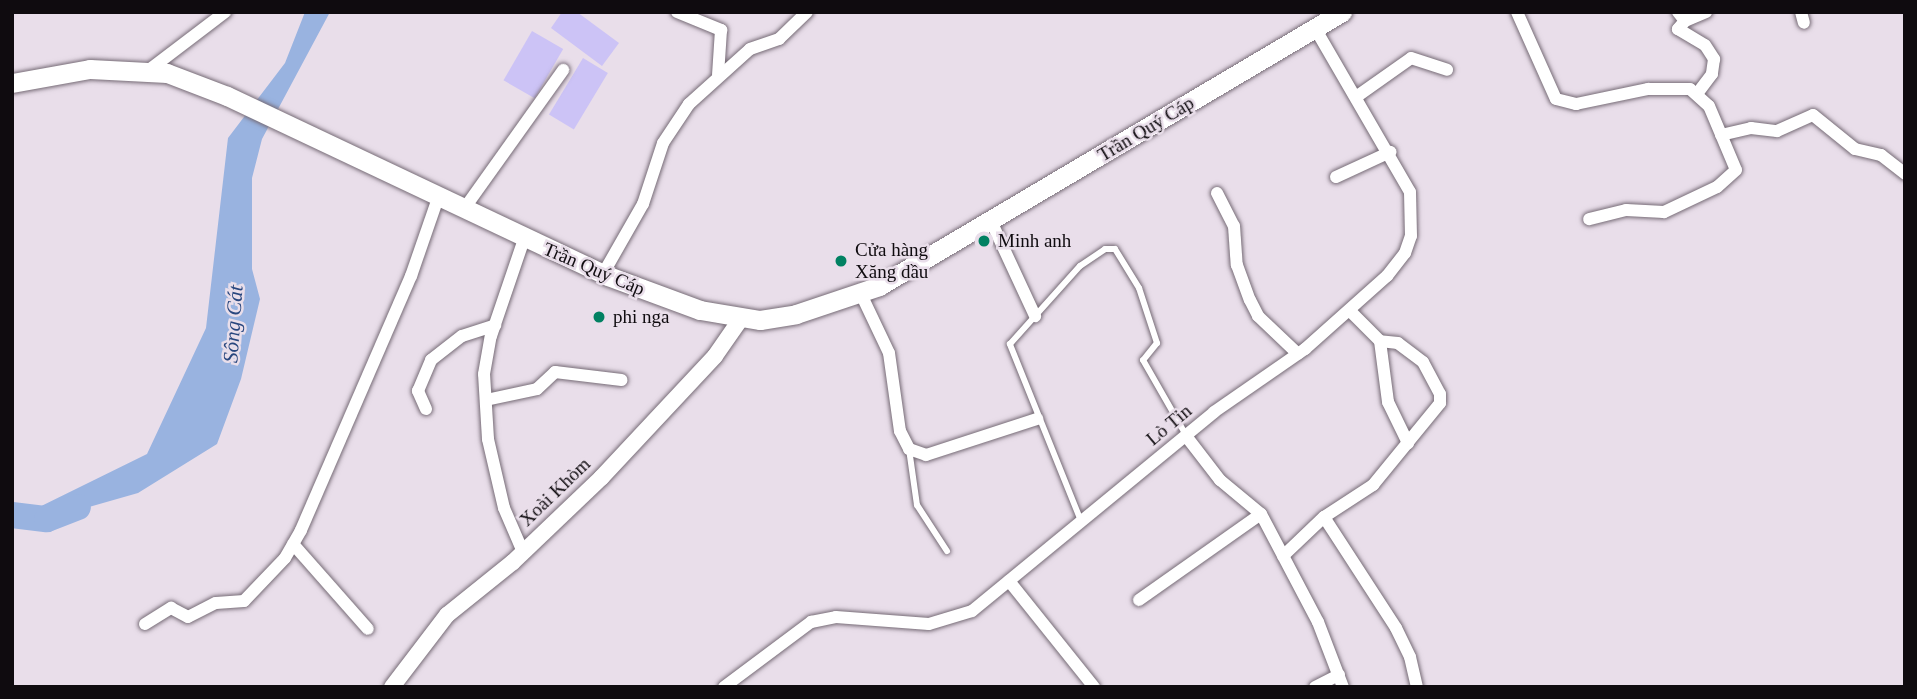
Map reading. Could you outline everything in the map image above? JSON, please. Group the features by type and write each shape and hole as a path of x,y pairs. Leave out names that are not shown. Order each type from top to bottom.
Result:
{"main road":[{"name":"Trần Quý Cáp","path":"12,83 90,69 149,70 227,96 302,135 603,274 680,304 740,320 796,314 862,294 991,221 1342,12"}],"street":[{"path":"149,70 225,12"},
{"path":"677,12 721,30 718,75"},
{"path":"603,274 643,204 673,126 718,75 757,44 779,39 807,12"},
{"path":"1517,12 1548,87 1564,103 1594,103 1648,89 1685,88 1697,94 1709,106 1736,170 1717,187 1664,212 1626,210 1589,219"},
{"path":"1697,94 1712,74 1714,59 1705,45 1678,29 1682,17 1706,12"},
{"name":"Lò Tỉn","path":"724,687 811,622 836,617 942,622 972,611 1186,436 1298,354 1350,311 1398,264 1411,236 1410,192 1390,152 1315,28"},
{"path":"1356,97 1410,58 1447,70"},
{"path":"464,209 563,70"},
{"path":"1721,135 1751,128 1777,131 1813,115 1855,149 1881,155 1905,174"},
{"path":"1336,177 1390,152"},
{"path":"1217,193 1234,226 1237,265 1258,316 1298,354"},
{"path":"145,624 171,608 188,617 216,603 244,601 293,544 411,276 438,198"},
{"path":"991,221 1034,316"},
{"path":"523,552 502,496 488,439 484,374 495,326 524,239"},
{"path":"862,294 889,353 900,430 909,450 926,455 1037,419"},
{"path":"1283,556 1324,517 1373,485 1435,412 1440,394 1423,362 1408,349 1380,341 1350,311"},
{"name":"Xoài Khòm","path":"391,687 447,615 523,552 625,453 715,356 740,320"},
{"path":"426,409 418,391 431,360 461,335 495,326"},
{"path":"1380,341 1388,402 1408,443"},
{"path":"485,400 537,389 555,372 622,380"},
{"path":"1186,436 1220,480 1251,502 1261,514 1318,622 1341,681 1315,687"},
{"path":"1139,600 1261,514"},
{"path":"1324,517 1396,628 1410,657 1417,687"},
{"path":"293,544 368,629"},
{"path":"1009,581 1094,687"}],"lane":[{"path":"1082,523 1009,349 1034,316 1080,266 1105,249 1115,249 1139,288 1157,342 1143,360 1186,436"},
{"path":"909,450 917,505 947,551"}],"water":[{"path":"305,12 330,12 262,139 252,178 252,269 260,299 241,379 217,444 138,493 47,519 21,516 147,454 206,328 228,138 285,63"}],"building":[{"path":"562,12 577,12 619,43 602,66 551,28"},
{"path":"532,31 563,49 535,98 504,80"},
{"path":"583,58 608,73 574,130 549,115"}],"waterway":[{"name":"Sông Cát","path":"12,515 47,519 78,507"}],"place":[{"name":"Minh anh","path":"984,241"},
{"name":"Cửa hàng Xăng dầu","path":"841,261"},
{"name":"phi nga","path":"599,317"}]}
